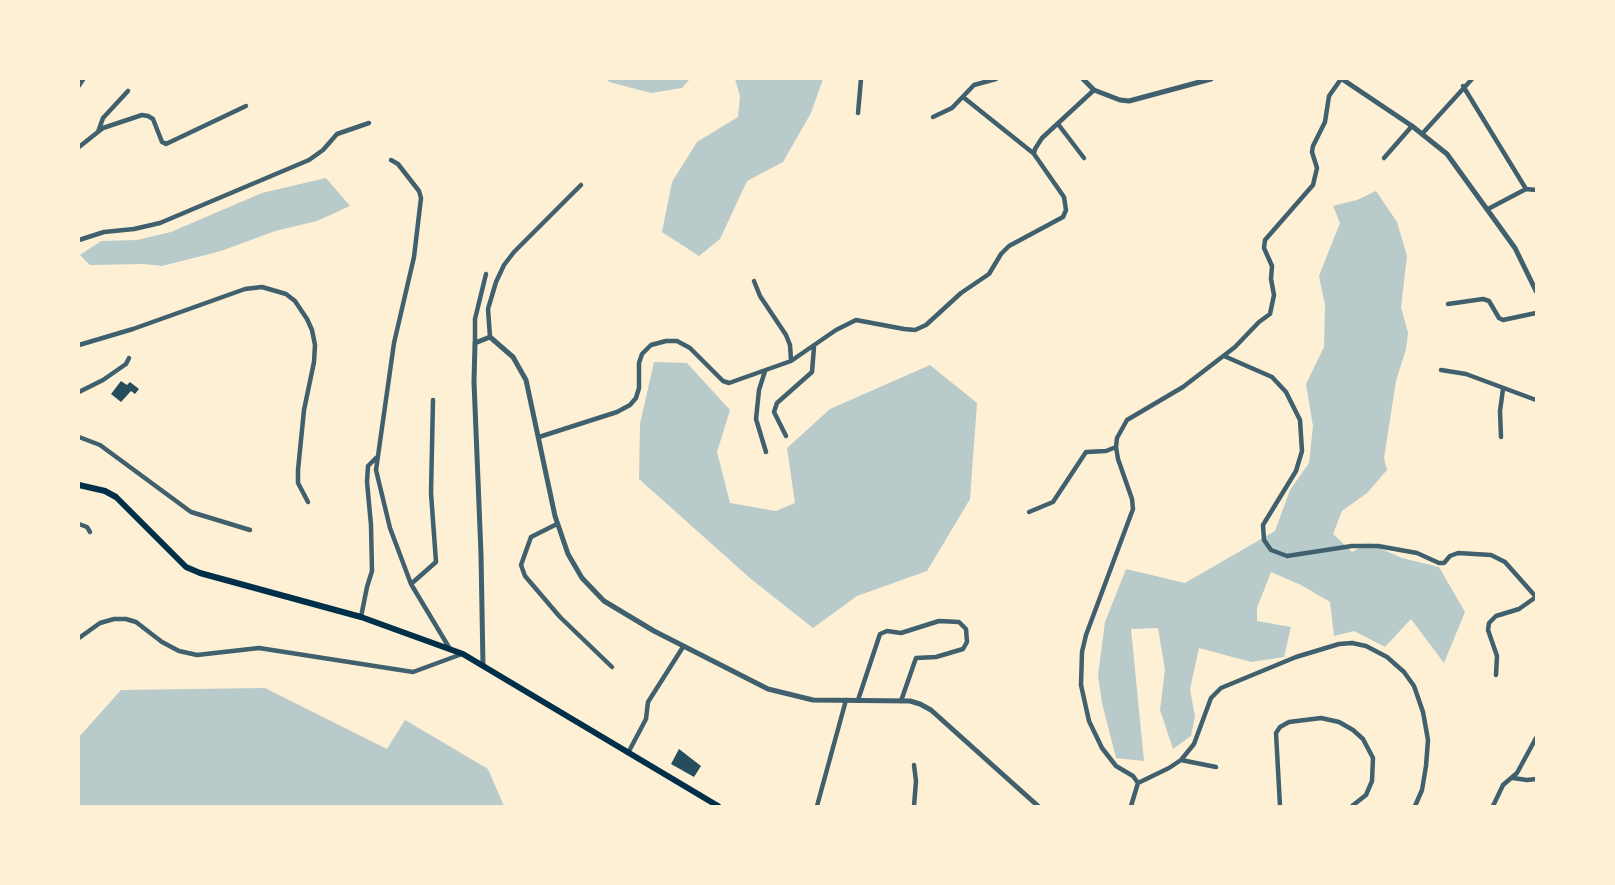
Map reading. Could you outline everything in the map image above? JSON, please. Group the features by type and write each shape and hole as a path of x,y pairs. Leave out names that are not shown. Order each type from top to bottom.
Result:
{"main road":[{"path":"79,485 105,491 116,497 186,567 362,617 463,654 718,806"}],"street":[{"path":"79,85 83,79"},
{"path":"858,113 860,79"},
{"path":"933,117 952,108 974,85 996,79"},
{"path":"1083,79 1094,90 1129,101 1207,79"},
{"path":"1138,783 1133,776 1116,766 1102,748 1089,721 1082,685 1082,652 1086,635 1133,509 1116,447 1120,430 1127,420 1183,387 1224,356 1270,314 1274,295 1272,266 1264,248 1265,240 1314,185 1317,168 1313,146 1325,122 1329,96 1342,79 1412,126 1447,154 1515,248 1536,291"},
{"path":"1422,134 1472,79"},
{"path":"1463,86 1526,189"},
{"path":"1034,154 1037,144 1094,90"},
{"path":"98,132 103,118 128,91"},
{"path":"539,437 617,412 630,405 639,388 639,363 642,354 651,345 677,341 702,358 725,383 733,383 791,361 836,330 856,320 904,329 920,328 961,293 989,274 1009,246 1063,217 1066,210 1064,197 1034,154 963,97"},
{"path":"79,147 98,132 134,117 148,116 155,122 162,142 166,144 246,106"},
{"path":"79,240 104,232 160,223 309,160 323,150 337,134 369,122"},
{"path":"1058,124 1084,158"},
{"path":"1384,158 1412,126"},
{"path":"391,160 398,164 419,191 421,198 414,257 394,343 376,457 378,485 411,584 451,649"},
{"path":"581,185 504,265 488,309 490,337 513,357 526,380 557,523 568,555 582,578 604,601 683,647 768,689 813,700 901,701 920,704 931,710 1038,806"},
{"path":"1488,209 1526,189 1536,191"},
{"path":"483,666 474,382 475,319 486,274"},
{"path":"754,281 760,296 786,335 791,361"},
{"path":"79,345 133,330 245,289 262,287 286,294 307,319 315,345 298,470 298,483 308,502"},
{"path":"1448,304 1489,300 1499,318 1503,320 1536,313"},
{"path":"475,342 490,337"},
{"path":"786,436 774,412 776,403 812,372 814,346"},
{"path":"1224,356 1272,377 1292,401 1300,420 1303,441 1297,471 1264,525 1264,540 1271,551 1287,556 1340,548 1378,546 1417,553 1438,563 1444,563 1455,554 1491,555 1505,562 1536,597 1519,609 1496,616 1489,623 1488,630 1497,656 1496,675"},
{"path":"79,392 103,380 130,358"},
{"path":"765,370 759,390 756,419 766,452"},
{"path":"1441,370 1466,374 1536,400"},
{"path":"1501,437 1503,389"},
{"path":"411,584 436,562 431,493 433,400"},
{"path":"79,437 100,445 191,512 250,530"},
{"path":"1029,512 1053,502 1086,452 1106,451 1116,447"},
{"path":"362,617 372,571 368,466 376,457"},
{"path":"557,523 531,537 521,565 525,576 559,617 612,667"},
{"path":"79,524 87,527 90,532"},
{"path":"79,638 100,623 126,619 136,622 179,651 197,655 259,648 413,672 463,654"},
{"path":"858,701 880,634 887,631 901,633 939,621 959,622 966,629 967,642 963,649 936,657 916,658 901,701"},
{"path":"1131,806 1138,783 1181,760 1194,744 1212,698 1221,688 1296,657 1339,644 1352,643 1366,646 1387,657 1404,672 1414,686 1423,712 1428,740 1422,790 1415,806"},
{"path":"628,753 646,719 648,702 683,647"},
{"path":"818,806 846,700"},
{"path":"1280,806 1276,733 1289,722 1321,718 1339,722 1353,730 1363,739 1373,758 1372,781 1366,795 1352,806"},
{"path":"1493,806 1503,785 1513,778 1536,738"},
{"path":"1181,760 1216,767"},
{"path":"914,765 914,806"},
{"path":"1513,778 1536,779"}],"shaded area":[{"path":"607,79 690,79 682,88 651,93 609,82"},
{"path":"735,79 823,79 811,113 783,162 747,181 720,239 699,256 662,232 672,182 697,142 738,117 740,96"},
{"path":"326,178 350,206 317,221 275,231 221,251 162,266 90,265 80,255 101,241 137,240 171,232 262,193"},
{"path":"1376,191 1397,222 1407,256 1401,307 1408,333 1406,349 1396,381 1384,458 1387,470 1367,493 1342,511 1333,534 1352,552 1368,543 1402,558 1439,567 1465,612 1444,663 1411,619 1385,647 1354,631 1334,636 1330,602 1271,572 1257,608 1257,621 1291,627 1284,657 1251,662 1199,648 1190,689 1195,717 1191,736 1173,749 1160,710 1165,670 1158,628 1131,629 1144,761 1116,758 1098,675 1105,622 1126,569 1185,583 1275,531 1290,490 1309,463 1313,426 1306,384 1324,347 1325,305 1319,276 1340,223 1333,206 1357,200"},
{"path":"654,362 687,363 730,410 717,452 730,503 776,511 795,503 787,448 830,409 930,365 977,403 970,499 927,571 857,596 813,628 751,579 639,479 640,424"},
{"path":"265,688 387,749 405,720 488,769 504,806 79,806 79,737 121,690"}],"building":[{"path":"121,381 127,385 130,382 139,389 135,394 131,391 121,402 111,394"},
{"path":"679,749 701,766 694,777 671,764"}]}
